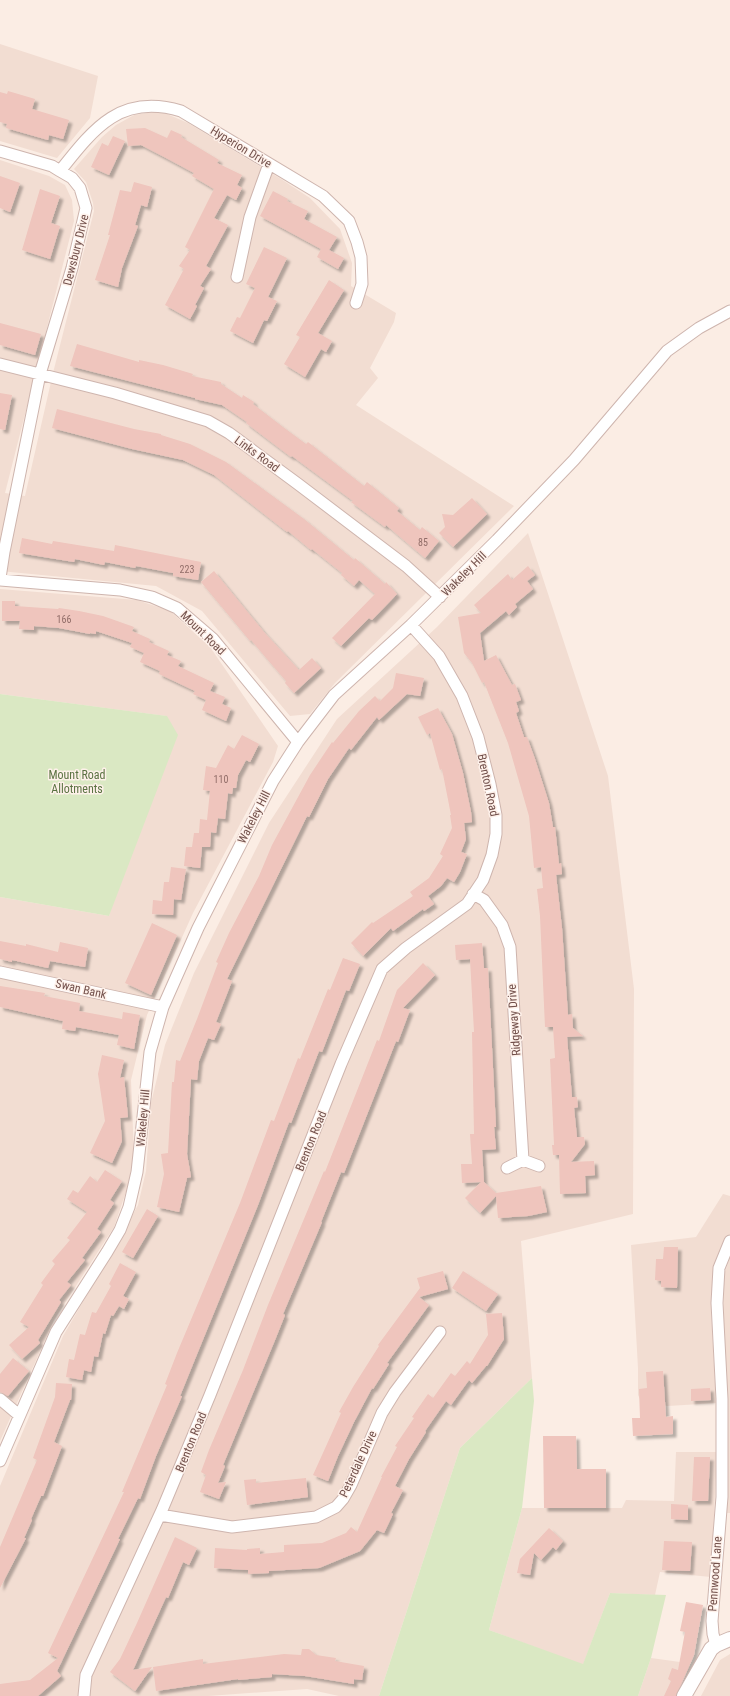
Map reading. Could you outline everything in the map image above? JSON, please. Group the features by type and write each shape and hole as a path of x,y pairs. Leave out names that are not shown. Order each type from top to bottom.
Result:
{"street":[{"name":"Hyperion Drive","path":"60,171 85,139 98,126 112,117 131,109 147,106 166,106 181,111 323,196 349,221 358,242 361,257 362,284 356,303"},
{"name":"Dewsbury Drive","path":"0,151 52,166 72,178 80,188 86,208 72,268 40,374"},
{"path":"237,277 250,217 269,164"},
{"name":"Wakeley Hill","path":"0,1461 56,1332 120,1230 129,1207 137,1172 150,1052 163,1007 198,928 273,781 298,742 334,695 411,625 497,540 574,460 667,351 699,328 730,311"},
{"name":"Links Road","path":"0,364 115,392 208,421 229,434 298,484 406,566 440,597"},
{"path":"0,579 40,374"},
{"name":"Mount Road","path":"0,579 120,590 152,597 178,608 213,639 298,742"},
{"name":"Brenton Road","path":"84,1696 86,1675 160,1515 210,1395 342,1064 382,969 406,948 461,910 483,880 492,855 496,834 496,815 478,737 462,696 439,656 411,625"},
{"name":"Ridgeway Drive","path":"473,894 484,900 502,925 510,947 523,1160"},
{"name":"Swan Bank","path":"0,972 163,1007"},
{"path":"507,1168 523,1160 539,1166"},
{"name":"Pennwood Lane","path":"716,1645 712,1621 722,1497 722,1399 716,1303 720,1268 730,1241"},
{"name":"Peterdale Drive","path":"160,1515 232,1527 316,1517 336,1507 344,1499 388,1402 440,1332"},
{"path":"0,1399 19,1415"},
{"path":"684,1696 706,1655 716,1645 730,1639"}],"shaded area":[{"path":"0,44 98,76 90,118 57,158 0,141"},
{"path":"160,111 188,123 310,198 340,229 352,263 351,286 396,313 394,322 370,368 378,378 356,405 514,506 335,683 310,714 290,716 202,611 156,586 0,571 0,160 49,176 65,185 72,200 74,221 5,493 25,496 53,373 94,211 86,182 74,169 102,137 116,125 134,115"},
{"path":"528,533 608,776 634,989 633,1214 521,1241 532,1378 460,1448 379,1696 339,1696 307,1689 208,1696 0,1696 0,1486 63,1336 138,1205 146,1171 151,1103 165,1045 194,973 269,823 337,719 437,627"},
{"path":"0,589 137,600 170,611 210,647 278,746 273,762 193,913 147,1015 131,1080 134,1155 128,1186 114,1227 54,1320 0,1441 0,897 109,916 166,716 0,694"},
{"path":"723,1194 730,1196 730,1234 718,1254 711,1310 716,1403 668,1406 642,1403 638,1395 638,1368 631,1245 696,1237"},
{"path":"730,1257 730,1513 726,1513 727,1413 723,1345 724,1275"},
{"path":"676,1452 717,1452 711,1577 660,1572 655,1595 610,1593 583,1665 489,1630 522,1508 622,1508 626,1500 674,1501"},
{"path":"730,1654 730,1696 701,1696 720,1660"},
{"path":"651,1658 680,1662 690,1666 675,1696 638,1696"}],"green space":[{"name":"Mount Road Allotments","path":"0,694 167,716 178,735 109,916 0,897"},
{"path":"532,1378 534,1401 522,1508 489,1630 583,1664 610,1593 666,1595 651,1658 638,1696 379,1696 460,1448"}],"building":[{"path":"8,91 35,99 32,109 69,120 63,139 49,135 48,140 6,128 7,124 0,122 0,92 7,94"},
{"path":"145,128 167,138 171,130 182,135 181,137 219,160 217,163 242,175 237,185 242,188 236,200 227,195 214,218 228,225 206,266 211,269 200,286 204,288 195,305 197,306 190,319 165,305 184,269 179,266 190,250 185,247 214,189 192,176 194,173 141,145 128,146 126,129"},
{"path":"113,136 125,141 109,175 91,167 102,143 108,146"},
{"path":"0,176 20,183 10,212 0,208"},
{"path":"134,182 152,187 147,207 141,205 135,225 138,226 122,268 118,287 95,280 110,235 108,235 120,190 131,192"},
{"path":"40,189 60,196 51,223 60,226 50,259 22,250"},
{"path":"273,191 288,199 287,201 308,211 304,219 337,237 329,250 344,258 338,269 317,257 321,249 260,216"},
{"path":"264,247 287,258 268,297 277,301 267,321 264,320 253,343 230,331 237,317 240,318 255,288 246,284"},
{"path":"329,280 344,290 318,333 332,341 326,352 321,349 305,377 284,364 300,337 296,335"},
{"path":"0,323 41,334 35,355 0,345"},
{"path":"77,344 139,362 139,360 163,365 193,374 192,376 221,382 221,384 242,398 243,395 254,402 253,404 283,427 306,444 308,442 364,486 367,482 399,508 397,511 420,530 422,527 439,541 425,558 386,525 385,527 351,502 353,501 222,405 70,366"},
{"path":"0,393 12,395 5,430 0,429"},
{"path":"57,409 134,429 161,434 190,444 226,462 304,519 354,560 355,558 385,584 386,582 397,594 372,620 369,618 341,646 332,638 375,594 359,580 354,586 341,575 342,573 312,549 311,550 288,531 287,532 214,475 183,460 132,449 52,428"},
{"path":"472,498 487,514 453,547 439,533 445,527 442,514 453,515"},
{"path":"22,538 52,544 53,541 114,551 115,545 201,562 198,580 173,576 173,573 136,566 135,568 105,562 104,565 75,559 74,562 19,553"},
{"path":"528,566 535,575 527,581 533,589 515,604 517,607 509,615 506,611 480,633 484,661 496,655 512,685 515,684 521,700 516,702 519,711 516,713 524,737 527,737 535,759 549,803 553,827 555,827 559,864 561,863 562,874 556,875 562,928 568,1015 572,1014 573,1028 583,1036 567,1037 572,1097 577,1097 578,1107 574,1108 577,1137 584,1137 585,1144 571,1162 594,1161 595,1175 585,1176 586,1193 560,1194 559,1155 553,1155 552,1145 554,1145 550,1059 555,1058 553,1027 545,1027 540,916 537,889 543,888 541,867 534,868 529,816 508,743 484,682 482,683 472,663 464,653 458,617 481,613 474,605 508,574 512,580"},
{"path":"214,571 264,632 299,670 312,658 321,668 294,693 285,683 286,681 251,640 250,641 201,582"},
{"path":"2,601 15,601 15,606 59,608 79,611 103,616 134,627 132,631 150,639 149,642 169,651 167,655 181,661 178,666 214,683 210,691 225,697 222,704 231,708 226,721 202,710 206,700 193,694 195,691 159,674 160,671 140,662 144,653 130,647 132,643 96,631 96,634 90,634 59,628 34,626 34,630 19,629 20,621 2,621"},
{"path":"396,673 424,678 420,696 407,694 379,720 377,717 351,750 349,748 328,779 309,817 307,816 227,979 232,981 216,1022 221,1024 214,1040 208,1038 199,1061 197,1080 191,1079 187,1154 191,1177 187,1178 179,1212 157,1207 164,1174 161,1154 168,1153 172,1082 174,1082 176,1060 180,1061 218,963 216,962 229,933 259,876 272,845 310,775 332,742 333,743 359,711 375,696 380,701 393,688"},
{"path":"438,708 452,734 463,773 471,812 472,822 464,823 466,839 461,852 467,854 460,872 454,882 447,878 441,886 428,896 434,904 424,911 423,909 393,931 391,928 363,956 351,943 372,922 373,923 413,896 410,892 429,878 443,856 440,854 452,828 442,769 440,770 430,733 427,735 418,717"},
{"path":"242,735 259,744 250,762 246,760 238,775 236,788 233,788 232,794 228,793 225,819 218,818 216,833 211,832 210,847 202,847 200,868 184,866 186,847 192,847 194,833 199,833 200,819 207,820 210,791 203,790 206,766 216,768 228,745 234,749"},
{"path":"171,867 186,869 181,900 174,899 173,915 152,914 153,900 162,901 164,882 169,882"},
{"path":"152,923 177,935 151,995 125,983"},
{"path":"0,941 26,946 26,944 58,952 60,942 88,948 85,967 50,961 48,968 12,960 12,962 0,959"},
{"path":"482,943 484,968 488,968 496,1127 494,1127 496,1149 482,1150 484,1182 496,1193 541,1186 547,1212 528,1216 498,1218 496,1196 480,1213 465,1198 481,1182 462,1183 461,1164 472,1164 470,1134 474,1134 472,1032 474,1032 470,959 456,960 455,945"},
{"path":"343,958 360,964 349,991 346,990 322,1052 319,1051 291,1123 289,1122 258,1205 180,1396 182,1396 156,1456 140,1499 138,1498 118,1539 120,1539 57,1671 61,1676 38,1696 0,1696 0,1684 30,1680 58,1658 48,1653 124,1492 122,1492 167,1385 165,1384 177,1353 240,1203 271,1120 274,1121 298,1058 300,1059 328,989 330,990"},
{"path":"423,963 435,975 403,1008 410,1010 398,1042 396,1041 344,1173 341,1172 322,1222 283,1314 285,1315 275,1340 223,1465 225,1466 218,1483 226,1482 219,1499 200,1492 206,1475 201,1472 209,1450 324,1171 325,1172 377,1040 379,1041 397,990"},
{"path":"0,986 45,993 44,996 80,1003 79,1011 122,1019 123,1012 140,1015 134,1049 117,1045 119,1035 76,1027 75,1031 62,1029 63,1021 0,1007"},
{"path":"102,1055 124,1060 120,1078 124,1077 128,1117 120,1118 122,1141 112,1163 90,1153 105,1121 98,1074"},
{"path":"105,1170 122,1181 110,1200 114,1203 97,1229 101,1232 82,1258 85,1260 67,1282 71,1285 59,1300 61,1302 38,1340 40,1343 22,1359 9,1345 29,1327 20,1322 43,1285 41,1283 55,1264 52,1261 70,1240 67,1238 87,1212 67,1199 73,1190 78,1193 90,1176 97,1182"},
{"path":"147,1209 158,1216 133,1258 122,1252"},
{"path":"664,1247 678,1247 677,1288 661,1287 661,1281 655,1280 656,1259 663,1259"},
{"path":"120,1263 136,1272 123,1296 129,1299 124,1309 119,1306 113,1316 111,1315 105,1334 103,1333 98,1357 94,1356 91,1372 84,1370 82,1380 66,1377 69,1359 74,1360 80,1334 85,1335 92,1312 96,1313 111,1286 109,1284"},
{"path":"443,1271 448,1289 419,1297 429,1305 387,1363 389,1364 373,1389 372,1388 354,1422 328,1481 313,1475 341,1413 339,1412 353,1387 379,1346 378,1345 420,1288 417,1278"},
{"path":"463,1271 498,1294 486,1311 452,1288"},
{"path":"502,1313 504,1339 487,1366 472,1383 469,1380 451,1405 446,1401 425,1431 426,1432 409,1459 395,1486 403,1490 391,1513 393,1514 384,1533 377,1530 360,1551 319,1568 269,1571 269,1573 248,1574 248,1570 214,1568 215,1548 247,1550 260,1548 260,1554 284,1552 284,1545 322,1543 346,1533 351,1527 357,1532 381,1477 397,1447 395,1446 414,1418 412,1417 428,1394 433,1398 451,1373 455,1376 467,1361 470,1364 488,1335 486,1314"},
{"path":"13,1358 29,1371 8,1396 0,1392 0,1374"},
{"path":"663,1371 666,1417 673,1416 673,1434 633,1436 632,1418 640,1418 639,1389 647,1388 646,1372"},
{"path":"56,1383 72,1384 71,1400 54,1442 62,1446 43,1496 41,1496 31,1519 32,1520 24,1538 26,1538 0,1588 0,1547 37,1460 33,1458 55,1397"},
{"path":"710,1388 711,1400 691,1401 691,1389"},
{"path":"543,1436 576,1436 577,1469 606,1469 606,1508 544,1508"},
{"path":"694,1457 710,1457 708,1501 692,1501"},
{"path":"306,1478 308,1497 247,1505 244,1480 256,1479 256,1483"},
{"path":"671,1504 688,1505 688,1520 671,1519"},
{"path":"549,1528 563,1541 556,1550 553,1547 541,1560 534,1553 530,1575 517,1573 520,1559"},
{"path":"175,1537 197,1548 189,1565 183,1562 168,1598 166,1597 133,1670 152,1667 135,1691 110,1672 120,1659"},
{"path":"664,1541 692,1542 690,1571 662,1570"},
{"path":"686,1602 703,1605 694,1655 676,1696 664,1696 671,1681 668,1679 672,1668 678,1670 685,1632 680,1631"},
{"path":"302,1649 309,1649 316,1655 336,1658 335,1661 364,1666 362,1680 354,1679 354,1684 305,1676 272,1674 272,1677 238,1679 156,1691 153,1667 203,1659 203,1664 284,1654 301,1655"}]}
